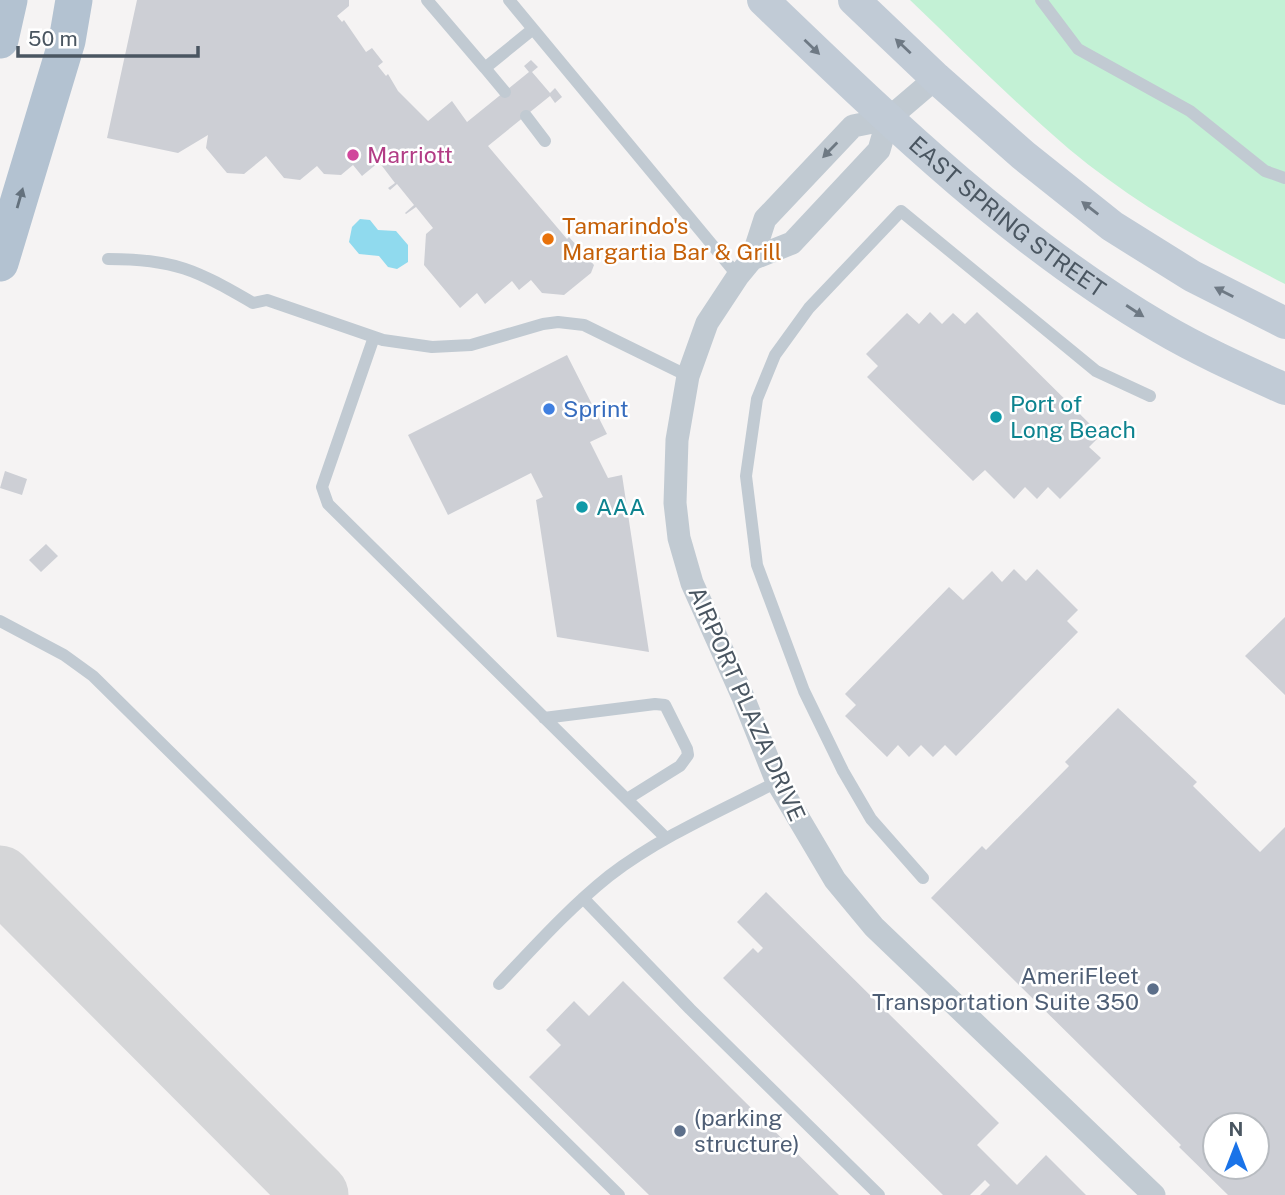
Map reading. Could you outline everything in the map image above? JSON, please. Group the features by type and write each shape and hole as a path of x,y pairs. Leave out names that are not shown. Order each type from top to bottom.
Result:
{"main road":[{"path":"0,40 9,0"},
{"path":"0,263 66,41 74,0"},
{"name":"EAST SPRING STREET","path":"763,0 888,119 1071,270 1162,329 1285,389"},
{"path":"854,0 1023,155 1112,226 1192,276 1285,323"}],"street":[{"name":"AIRPORT PLAZA DRIVE","path":"936,78 888,119 853,126 765,219 745,268 708,323 688,376 676,452 675,503 679,538 692,583 743,697 777,782 835,880 874,927 1154,1195"},
{"path":"745,268 792,243 879,149 888,119"}],"lane":[{"path":"427,0 505,92"},
{"path":"509,0 745,268"},
{"path":"1041,0 1078,49 1190,111 1265,171 1285,178"},
{"path":"485,68 533,29"},
{"path":"526,116 545,141"},
{"path":"923,878 871,819 843,771 804,691 757,565 746,475 757,399 775,355 809,307 901,211 1096,371 1150,396"},
{"path":"108,259 145,259 178,265 205,275 253,303 267,300 374,337 432,346 471,345 543,324 558,322 584,325 688,376"},
{"path":"374,337 322,487 324,496 334,511 666,838"},
{"path":"0,621 64,655 102,684 619,1195"},
{"path":"544,718 665,705 688,755 680,766 627,799"},
{"path":"499,984 583,898 610,875 666,838 777,782"},
{"path":"583,898 690,1009 879,1195"}],"green space":[{"path":"910,0 1285,0 1285,284 1173,222 1094,169 1028,113"}],"water":[{"path":"360,219 370,220 378,230 396,231 408,245 408,262 397,269 388,267 379,256 359,254 349,242 352,227"}],"building":[{"name":"Marriott","path":"137,0 349,0 349,6 337,16 342,22 344,20 366,52 372,48 383,62 378,66 428,121 452,101 467,122 529,72 524,66 531,60 538,67 532,72 550,93 555,88 562,97 555,103 550,96 488,146 567,239 569,237 594,265 591,273 564,295 542,293 531,280 519,290 512,281 485,304 477,293 460,308 424,265 426,234 433,228 416,207 405,213 414,205 397,184 390,190 388,188 395,183 379,162 362,176 353,165 341,175 324,174 317,166 300,180 284,178 266,156 244,174 227,173 206,148 208,135 178,153 107,138"},
{"name":"Port of Long Beach","path":"930,312 942,324 953,313 965,324 977,312 1101,435 1089,447 1101,458 1060,499 1048,487 1037,499 1025,487 1014,499 985,470 973,481 867,377 878,366 866,354 907,313 919,324"},
{"name":"AAA","path":"567,355 607,434 590,442 608,478 622,475 649,652 557,637 536,500 543,497 531,473 448,515 408,435"},
{"path":"5,471 27,479 22,495 0,488"},
{"path":"46,544 58,556 41,572 29,560"},
{"path":"1014,569 1026,581 1037,569 1078,610 1067,621 1078,632 956,756 945,745 933,757 921,745 909,757 898,745 887,757 845,716 856,705 845,694 949,587 963,600 992,571 1002,582"},
{"path":"1285,617 1285,695 1245,656"},
{"name":"AmeriFleet Transportation Suite 350","path":"1118,708 1197,782 1193,786 1260,852 1285,827 1285,1195 1228,1195 1214,1181 1271,1181 1271,1111 1201,1111 1201,1169 1179,1147 1181,1145 931,898 982,846 986,850 1069,766 1065,762"},
{"path":"766,892 999,1123 977,1145 1017,1185 1046,1155 1086,1195 980,1195 990,1185 985,1180 970,1195 943,1195 723,978 753,948 758,953 763,948 737,922"},
{"name":"(parking structure)","path":"623,981 839,1195 649,1195 529,1077 561,1045 546,1030 574,1001 589,1016"}],"taxiway":[{"path":"0,878 316,1195"}],"place":[{"name":"Marriott","path":"353,155"},
{"name":"Tamarindo's Margartia Bar & Grill","path":"548,239"},
{"name":"Sprint","path":"549,409"},
{"name":"Port of Long Beach","path":"996,417"},
{"name":"AAA","path":"582,507"},
{"name":"AmeriFleet Transportation Suite 350","path":"1153,989"},
{"name":"(parking structure)","path":"680,1131"}]}
